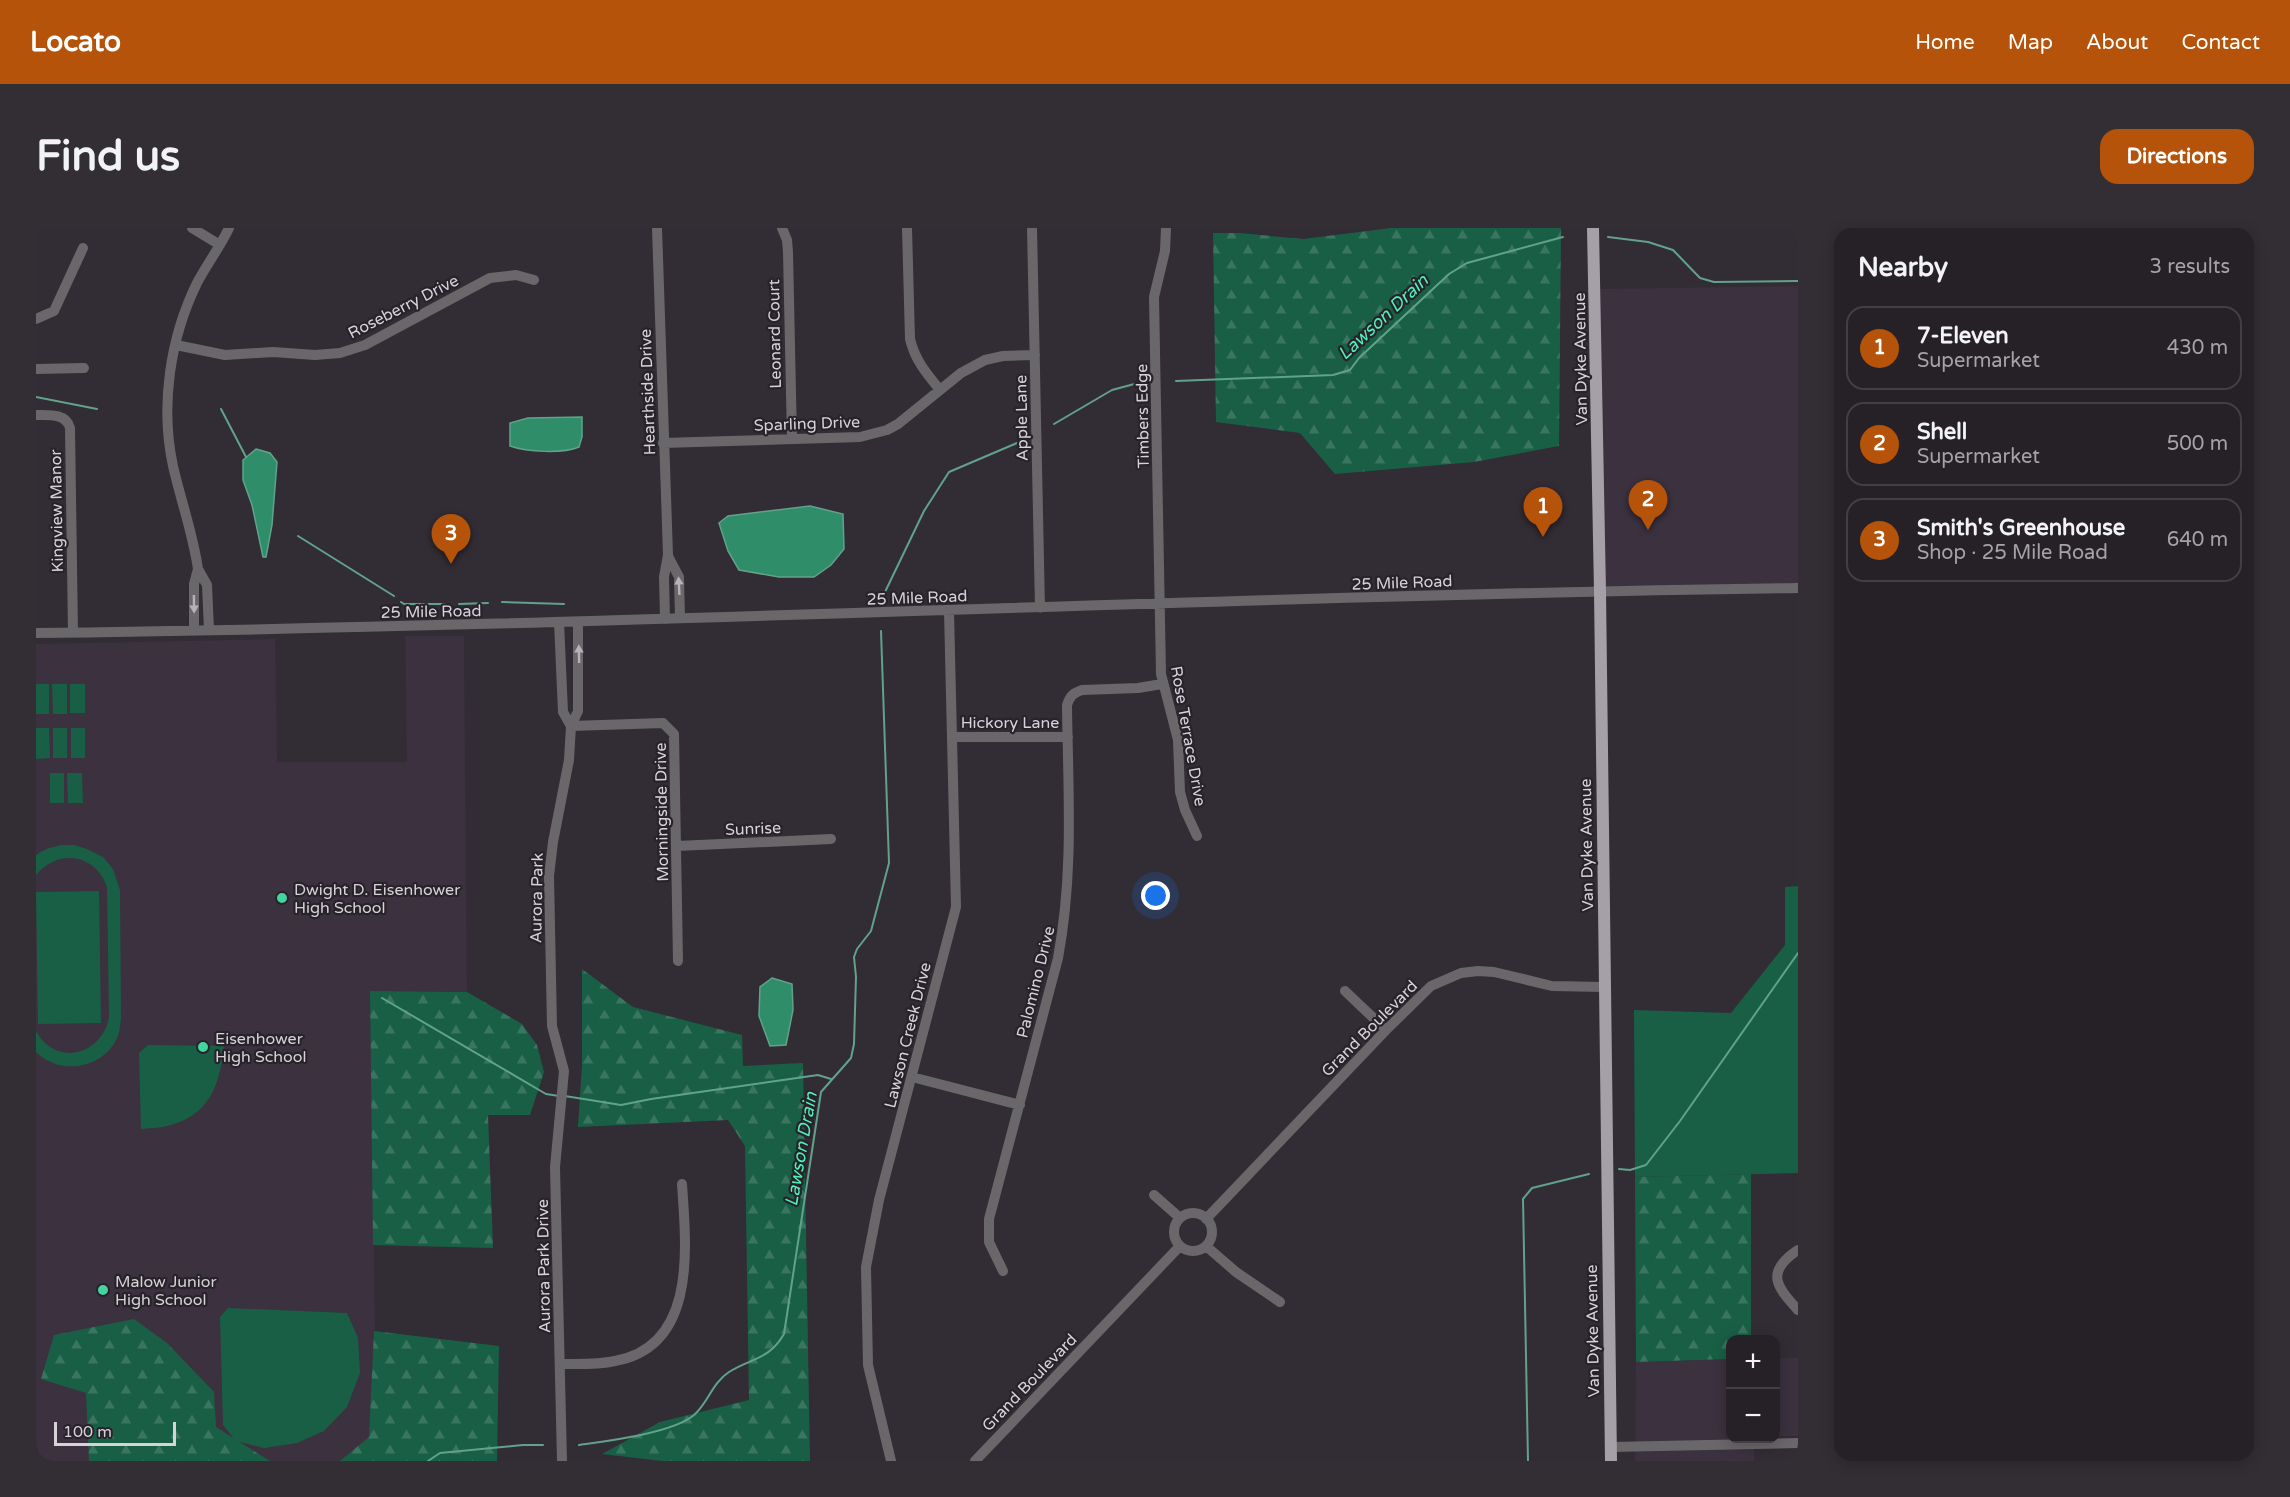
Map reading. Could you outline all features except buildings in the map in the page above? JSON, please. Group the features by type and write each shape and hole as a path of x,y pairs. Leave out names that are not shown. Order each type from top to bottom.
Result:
{"main road":[{"name":"Van Dyke Avenue","path":"1593,228 1611,1461"}],"street":[{"path":"192,228 220,245"},
{"path":"209,630 207,585 198,568 173,465 169,430 170,374 181,323 198,283 229,228"},
{"name":"Hearthside Drive","path":"657,228 668,555 664,577 665,619"},
{"name":"Leonard Court","path":"782,228 787,240 788,252 792,439"},
{"path":"907,228 910,339 914,355 940,390"},
{"name":"Apple Lane","path":"1032,228 1040,608"},
{"name":"Timbers Edge","path":"1161,604 1154,297 1165,250 1166,228"},
{"path":"37,315 54,311 83,248"},
{"name":"Roseberry Drive","path":"176,345 225,355 273,352 315,355 340,353 365,345 490,278 516,275 534,280"},
{"name":"Sparling Drive","path":"663,443 860,437 876,434 898,424 961,373 985,360 1003,356 1035,355"},
{"path":"36,369 84,368"},
{"name":"Kingview Manor","path":"36,415 64,418 68,421 70,428 73,633"},
{"name":"Hearthside Drive","path":"668,555 679,577 680,618"},
{"path":"194,630 194,584 198,568"},
{"name":"25 Mile Road","path":"36,633 578,622 1600,591 1798,588"},
{"name":"Rose Terrace Drive","path":"1161,604 1162,684 1178,740 1180,792 1185,810 1197,836"},
{"name":"Lawson Creek Drive","path":"891,1461 868,1365 866,1267 879,1200 956,907 949,611"},
{"name":"Aurora Park","path":"558,622 563,712 571,726"},
{"name":"Aurora Park","path":"564,1071 552,1026 549,876 553,842 570,760 571,726 578,711 578,622"},
{"path":"560,677 579,676"},
{"name":"Palomino Drive","path":"1003,1271 992,1251 988,1231 1058,958 1065,921 1070,855 1067,705 1073,693 1082,690 1138,688 1162,684"},
{"name":"Morningside Drive","path":"571,726 663,723 674,734 678,961"},
{"name":"Hickory Lane","path":"952,737 1068,737"},
{"name":"Sunrise","path":"677,846 831,839"},
{"name":"Grand Boulevard","path":"1206,1219 1386,1030 1431,986 1461,973 1494,972 1552,986 1604,987"},
{"path":"1345,991 1386,1030"},
{"name":"Aurora Park Drive","path":"562,1461 555,1167 564,1071"},
{"path":"912,1077 1020,1105"},
{"path":"560,1364 617,1361 650,1347 661,1335 680,1300 683,1286 685,1255 682,1184"},
{"path":"1154,1195 1180,1218"},
{"path":"1196,1214 1206,1219 1210,1225 1211,1234 1206,1246 1192,1250 1180,1246 1175,1234 1180,1218 1196,1214"},
{"name":"Grand Boulevard","path":"975,1461 1180,1246"},
{"path":"1206,1246 1236,1272 1280,1302"},
{"path":"1798,1250 1776,1275 1778,1286 1798,1310"},
{"path":"1611,1447 1798,1443"}],"shaded area":[{"path":"1798,286 1798,588 1600,591 1595,289"},
{"path":"582,417 582,437 579,447 563,451 544,451 510,446 510,423 528,418"},
{"path":"256,449 270,453 277,462 272,525 266,557 263,557 252,505 243,480 243,460"},
{"path":"810,506 843,514 844,549 831,565 814,577 779,577 739,570 728,551 719,523 728,516"},
{"name":"Eisenhower High School","path":"405,636 464,636 467,992 370,991 377,1461 36,1461 36,644 275,639 277,762 407,762"},
{"path":"772,978 792,984 793,1010 786,1045 770,1046 759,1016 760,987"},
{"path":"1780,1358 1798,1358 1798,1436 1780,1436"},
{"path":"1726,1359 1726,1443 1754,1443 1754,1461 1635,1461 1636,1362"}],"green space":[{"path":"1391,228 1561,228 1559,446 1474,462 1335,474 1300,433 1216,422 1213,233 1303,239"},
{"path":"36,684 49,684 49,714 36,714"},
{"path":"52,684 67,684 67,714 53,714"},
{"path":"70,684 85,684 85,713 70,713"},
{"path":"36,728 49,728 50,758 36,759"},
{"path":"53,728 67,728 67,758 53,758"},
{"path":"71,728 85,728 85,758 71,758"},
{"path":"50,773 64,773 64,803 50,803"},
{"path":"67,773 82,773 83,803 68,803"},
{"path":"61,845 74,845 103,857 113,869 120,890 121,1019 119,1031 117,1038 102,1057 80,1066 57,1064 46,1060 36,1052 36,1031 44,1042 54,1049 66,1053 77,1052 97,1041 105,1030 109,1017 107,887 102,876 94,867 76,858 55,861 45,866 36,875 36,855 46,849"},
{"path":"1798,886 1798,1173 1635,1177 1634,1010 1731,1013 1785,945 1785,887"},
{"path":"99,891 101,1023 38,1024 36,892"},
{"path":"582,969 633,1007 742,1035 743,1066 803,1063 810,1461 662,1461 602,1454 660,1422 749,1400 745,1146 728,1120 578,1127 582,1065"},
{"path":"370,991 467,992 522,1024 537,1045 544,1072 530,1115 488,1115 493,1248 373,1245"},
{"path":"148,1045 224,1046 220,1071 212,1094 197,1112 187,1119 170,1125 141,1129 139,1053"},
{"path":"1751,1174 1751,1335 1726,1335 1726,1359 1636,1362 1635,1177"},
{"path":"228,1308 347,1313 358,1338 360,1373 347,1407 324,1431 297,1443 264,1448 236,1441 223,1425 220,1317"},
{"path":"134,1319 167,1343 214,1392 216,1427 270,1461 89,1461 86,1393 41,1379 54,1335"},
{"path":"374,1331 499,1346 497,1461 340,1461 369,1437"}],"waterway":[{"name":"Lawson Drain","path":"1176,381 1333,375 1350,370 1359,358 1449,274 1467,263 1563,237"},
{"name":"Lawson Drain","path":"1608,237 1648,242 1673,250 1700,278 1714,282 1798,281"},
{"name":"Lawson Drain","path":"1054,424 1112,390 1138,383"},
{"path":"36,397 97,409"},
{"path":"221,409 246,457"},
{"name":"Lawson Drain","path":"885,592 924,511 949,472 1017,443"},
{"path":"298,536 394,596"},
{"path":"401,602 404,604 445,604"},
{"path":"502,602 564,604"},
{"path":"459,604 488,603"},
{"name":"Lawson Drain","path":"579,1445 639,1435 671,1427 684,1421 699,1410 723,1377 737,1367 766,1354 784,1334 821,1092 851,1058 854,1044 856,977 854,957 857,949 871,931 889,863 881,631"},
{"path":"1619,1169 1630,1170 1646,1165 1680,1121 1798,953"},
{"path":"382,998 546,1094 559,1096"},
{"path":"565,1096 621,1105 818,1075 831,1079"},
{"path":"1528,1461 1523,1199 1532,1188 1589,1174"},
{"name":"Lawson Drain","path":"428,1461 440,1453 543,1445"}],"place":[{"name":"Shell","path":"1648,530"},
{"name":"7-Eleven","path":"1543,537"},
{"name":"Smith's Greenhouse","path":"451,564"},
{"name":"Dwight D. Eisenhower High School","path":"282,898"},
{"name":"Eisenhower High School","path":"203,1047"},
{"name":"Malow Junior High School","path":"103,1290"}]}
